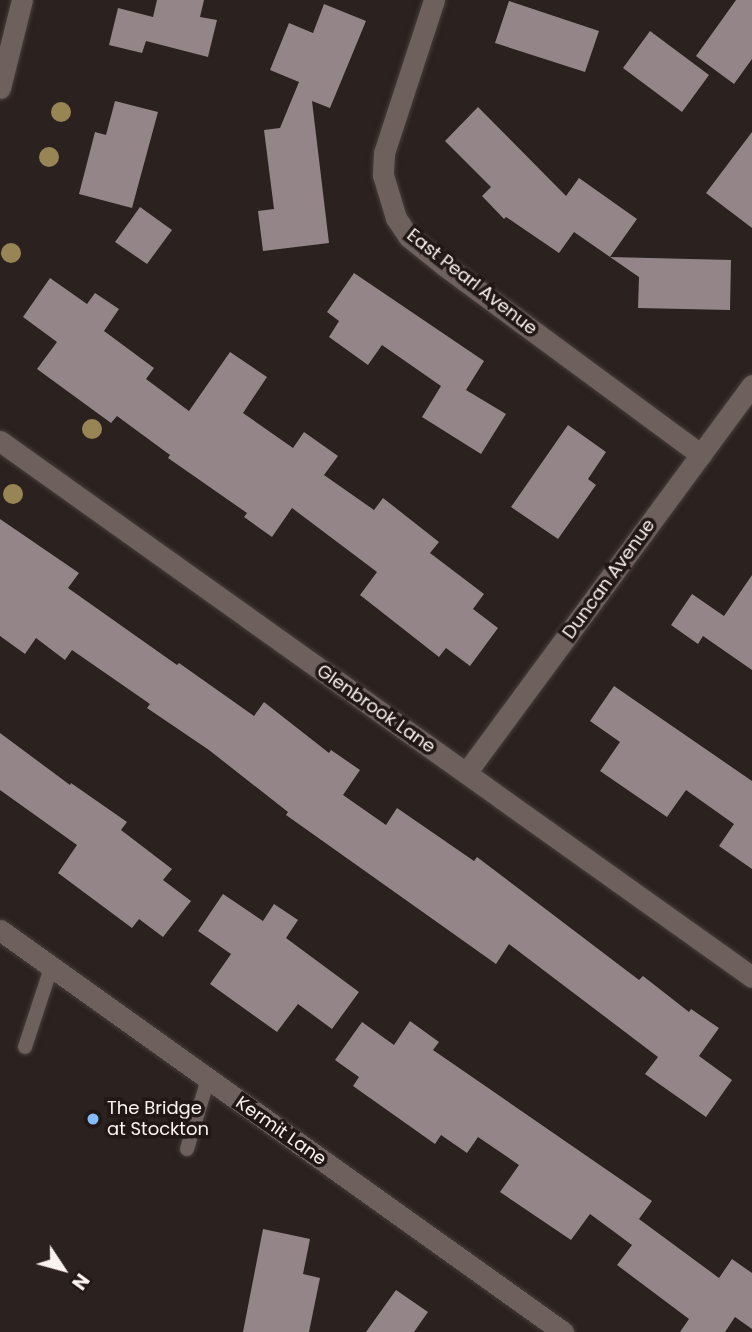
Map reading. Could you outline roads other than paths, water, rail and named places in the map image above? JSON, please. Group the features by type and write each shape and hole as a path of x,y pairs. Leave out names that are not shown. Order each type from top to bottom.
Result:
{"street":[{"path":"0,88 22,0"},
{"name":"East Pearl Avenue","path":"434,0 384,153 383,175 396,218 410,237 445,265 701,455"},
{"name":"Duncan Avenue","path":"466,773 752,385"},
{"name":"Glenbrook Lane","path":"0,441 752,977"},
{"name":"Kermit Lane","path":"0,930 563,1332"}],"lane":[{"path":"25,1047 51,968"},
{"path":"187,1149 208,1079"}],"place":[{"name":"The Bridge at Stockton","path":"93,1119"}]}
